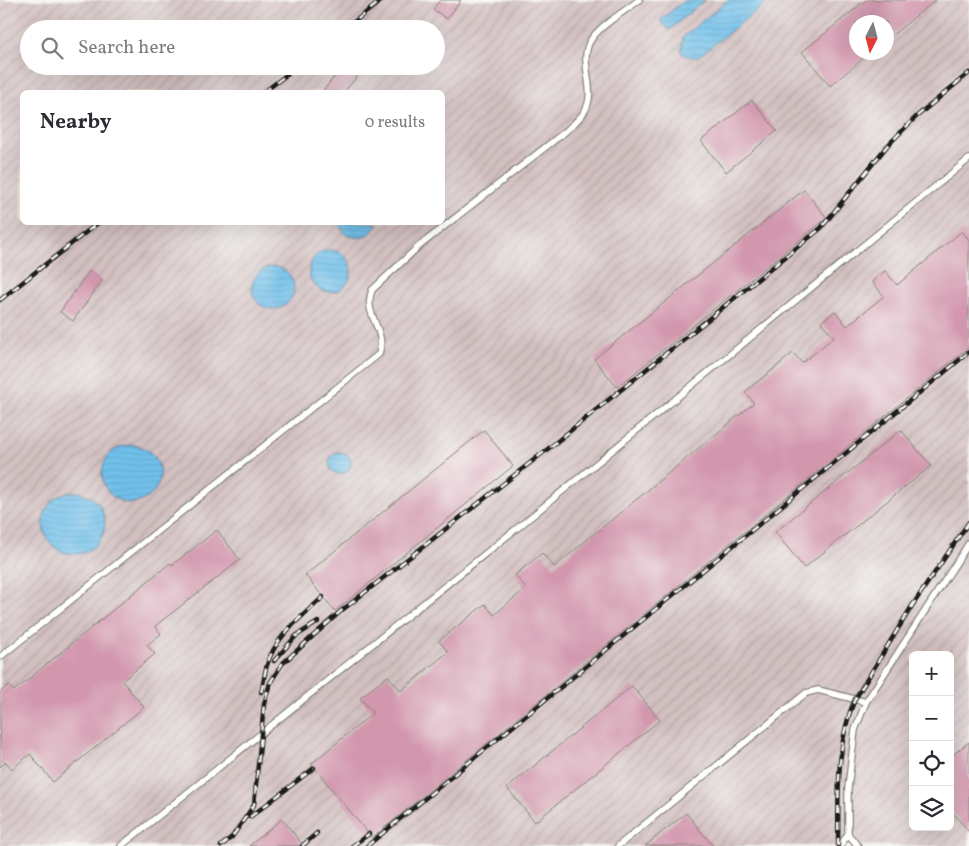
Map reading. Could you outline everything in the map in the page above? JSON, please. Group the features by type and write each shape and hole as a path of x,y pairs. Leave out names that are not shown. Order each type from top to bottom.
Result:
{"lane":[{"path":"0,657 379,354 382,344 379,329 371,316 368,300 372,290 418,247 566,131 585,111 589,100 586,67 590,43 601,30 639,0"},
{"path":"121,846 521,525 969,159"},
{"path":"840,846 848,834 848,788 855,730 866,702 969,543"},
{"path":"618,846 806,693 818,690 866,702"},
{"path":"848,834 858,846"}],"shaded area":[{"path":"0,0 969,0 969,846 0,846"}],"water":[{"path":"685,0 705,0 669,30 660,20"},
{"path":"728,0 770,0 698,57 685,56 681,52 683,37"},
{"path":"339,225 376,225 372,232 364,236 355,237 345,234"},
{"path":"334,250 342,253 348,259 351,271 348,283 342,289 326,292 318,289 312,283 309,267 312,259 318,253"},
{"path":"273,267 288,273 294,288 288,303 273,309 258,303 252,288 258,273"},
{"path":"131,445 142,447 155,458 160,474 158,485 147,498 131,503 120,501 107,490 102,474 104,463 115,450"},
{"path":"340,452 348,455 351,463 348,471 340,474 332,471 329,463 332,455"},
{"path":"74,492 91,497 96,501 100,506 105,523 100,540 96,545 91,549 74,554 57,549 52,545 48,540 43,523 48,506 52,501 57,497"}],"building":[{"path":"440,0 461,0 447,19 433,9"},
{"path":"866,0 936,0 894,34 894,15 849,15 849,60 861,60 830,86 802,52"},
{"path":"336,75 358,75 346,90 324,90"},
{"path":"752,100 777,131 726,172 701,141"},
{"path":"804,190 827,218 617,387 594,359"},
{"path":"962,231 969,240 969,347 372,838 311,764 373,713 360,698 388,676 401,691 448,652 439,641 485,604 494,615 526,588 515,575 542,553 554,567 754,403 745,392 793,353 802,363 834,337 821,322 835,311 847,326 884,296 872,282 885,271 897,285"},
{"path":"89,271 102,281 73,321 60,312"},
{"path":"484,430 513,466 335,611 305,575"},
{"path":"901,430 931,466 804,568 775,532"},
{"path":"217,530 240,560 155,626 161,634 147,645 155,654 122,681 144,707 53,782 30,754 12,769 6,762 0,767 0,692 9,685 14,691 170,563 172,565"},
{"path":"632,686 660,720 535,822 507,788"},
{"path":"969,742 969,832 954,814 954,754"},
{"path":"686,813 713,846 645,846"},
{"path":"282,819 304,846 249,846"}],"railway":[{"path":"356,20 382,0"},
{"path":"221,846 232,837 254,805 264,704 270,683 282,664 341,611 544,452 821,228 887,146 917,116 969,73"},
{"path":"267,90 286,75"},
{"path":"0,300 95,225"},
{"path":"367,846 969,352"},
{"path":"838,846 841,753 844,734 855,699 912,606 969,522"},
{"path":"261,692 267,665 276,645 290,628 323,597"},
{"path":"274,661 296,636 318,622"},
{"path":"250,817 314,768"},
{"path":"302,846 317,833"},
{"path":"352,846 369,834"}]}
